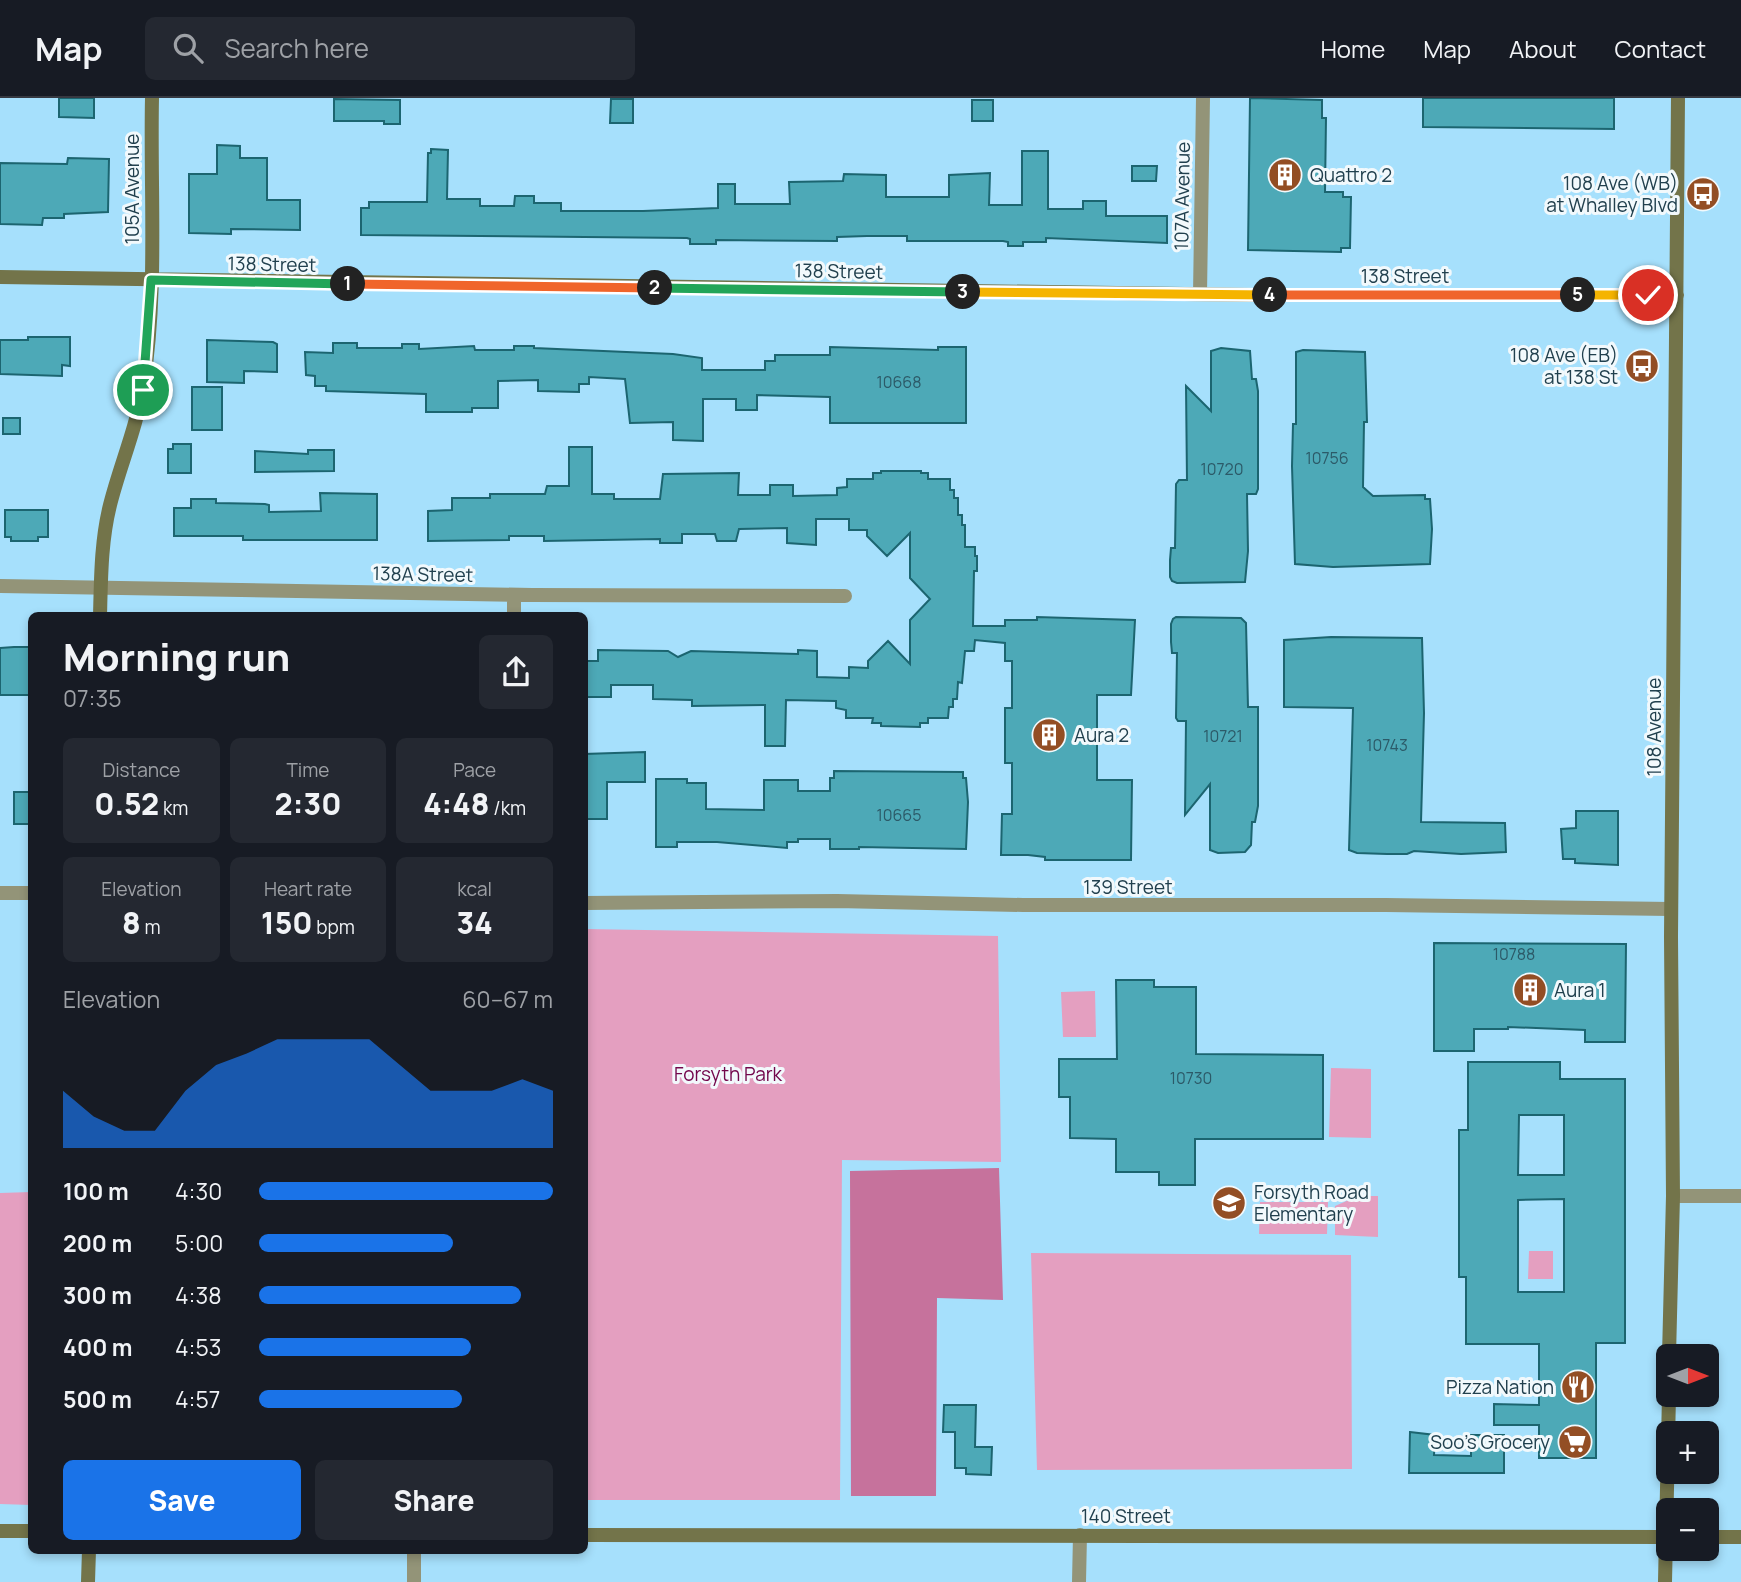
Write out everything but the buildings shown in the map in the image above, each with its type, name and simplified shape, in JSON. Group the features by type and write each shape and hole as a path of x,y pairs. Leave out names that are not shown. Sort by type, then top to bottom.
{"main road":[{"name":"105A Avenue","path":"100,612 103,541 110,503 143,390 151,280 152,98"},
{"name":"108 Avenue","path":"1669,1344 1673,1196 1671,909 1678,98"},
{"name":"138 Street","path":"0,277 1199,294 1677,295"},
{"path":"1667,1498 1669,1407"},
{"path":"0,1531 28,1531"},
{"name":"140 Street","path":"588,1535 1656,1536"},
{"path":"1719,1537 1741,1537"},
{"path":"88,1582 89,1554"},
{"path":"1665,1561 1665,1582"}],"street":[{"name":"107A Avenue","path":"1199,294 1203,98"},
{"name":"138A Street","path":"0,586 514,595 845,596"},
{"path":"513,612 514,595"},
{"path":"0,893 28,893"},
{"name":"139 Street","path":"588,903 837,901 1023,905 1386,905 1671,909"},
{"path":"1673,1196 1741,1196"},
{"path":"1079,1582 1080,1535"},
{"path":"414,1554 414,1582"}],"green space":[{"name":"Forsyth Park","path":"588,929 998,936 1001,1162 842,1160 840,1500 588,1500"},
{"path":"1095,991 1096,1037 1063,1037 1061,992"},
{"path":"1331,1068 1371,1069 1371,1138 1329,1137"},
{"path":"28,1192 28,1505 0,1504 0,1193"},
{"path":"1358,1196 1378,1196 1378,1237 1335,1235 1335,1206"},
{"path":"1260,1202 1328,1202 1327,1234 1259,1234"},
{"path":"1529,1251 1553,1251 1553,1279 1528,1279"},
{"path":"1031,1253 1351,1255 1352,1469 1037,1470"}],"shaded area":[{"path":"999,1168 1003,1300 937,1298 936,1496 851,1496 850,1171"}],"place":[{"name":"Quattro 2","path":"1285,175"},
{"name":"108 Ave (WB) at Whalley Blvd","path":"1703,194"},
{"name":"108 Ave (EB) at 138 St","path":"1642,366"},
{"name":"Aura 2","path":"1049,735"},
{"name":"Aura 1","path":"1530,990"},
{"name":"Forsyth Road Elementary","path":"1229,1203"},
{"name":"Pizza Nation","path":"1578,1387"},
{"name":"Soo's Grocery","path":"1575,1442"}],"route":[{"path":"143,390 151,280 1252,295 1648,295"}]}
